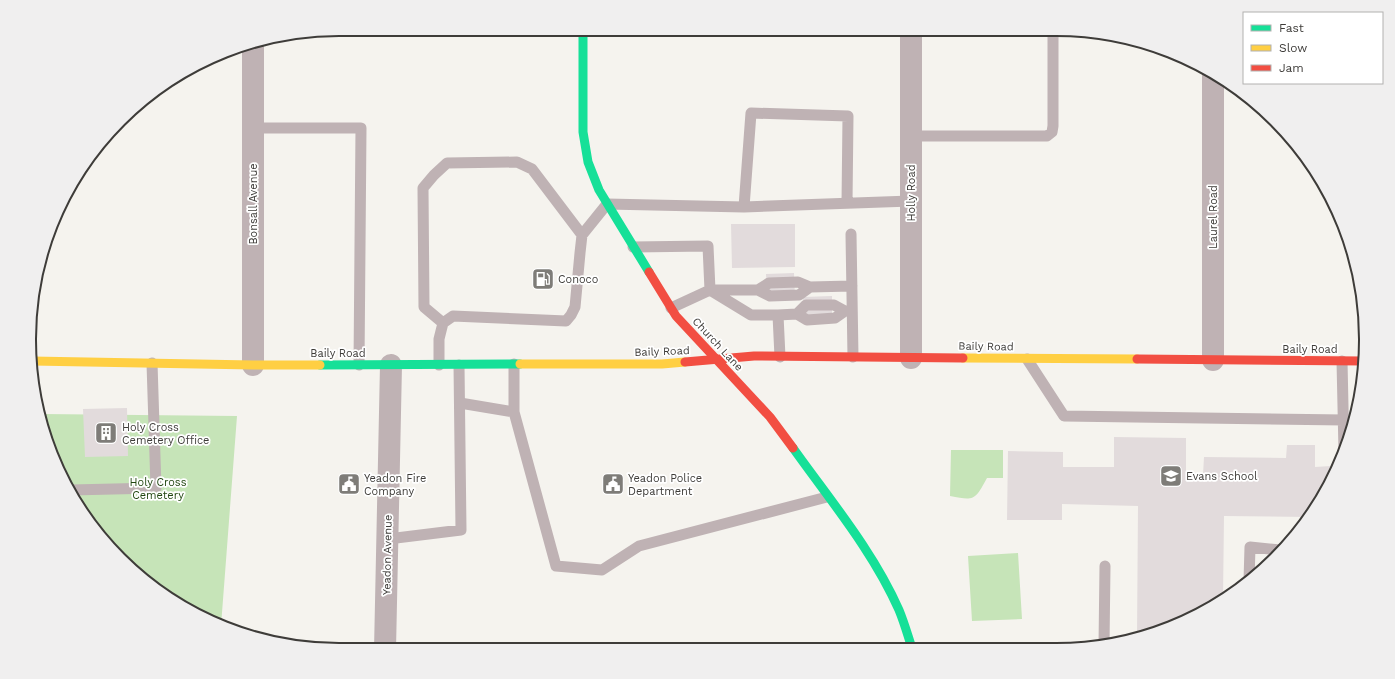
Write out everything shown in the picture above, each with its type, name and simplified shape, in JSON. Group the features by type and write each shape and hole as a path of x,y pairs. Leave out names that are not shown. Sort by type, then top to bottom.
{"street":[{"name":"Church Lane","path":"583,36 584,143 593,176 607,204 676,316 770,417 827,497 878,572 899,611 910,643"},
{"name":"Holly Road","path":"911,36 911,358"},
{"name":"Bonsall Avenue","path":"253,49 253,365"},
{"name":"Laurel Road","path":"1212,80 1213,360"},
{"name":"Baily Road","path":"37,361 253,365 662,364 754,356 1358,361"},
{"name":"Yeadon Avenue","path":"386,643 391,365"}],"lane":[{"path":"911,136 1047,136 1052,132 1053,126 1053,36"},
{"path":"744,207 751,113 848,116 847,203"},
{"path":"253,128 361,128 359,365"},
{"path":"443,323 424,307 423,188 447,163 517,162 532,170 582,235"},
{"path":"439,364 439,339 443,323 453,316 566,321 572,315 575,307 582,235 607,204 744,207 911,201"},
{"path":"851,234 852,286 848,311 853,357"},
{"path":"633,247 708,246 710,290"},
{"path":"670,308 710,290 758,290 769,282 798,282 810,288 852,286"},
{"path":"710,290 751,315 796,314 806,306 834,304 848,311"},
{"path":"778,315 780,357"},
{"path":"1027,359 1064,416 1344,420"},
{"path":"1342,361 1344,434"},
{"path":"76,490 156,488 152,363"},
{"path":"514,364 514,412 556,566 602,570 639,546 827,497"},
{"path":"388,539 461,530 459,365"},
{"path":"460,402 514,412"},
{"path":"1250,572 1250,547 1275,549"},
{"path":"1104,639 1105,566"}],"green space":[{"name":"Holy Cross Cemetery","path":"45,414 237,416 222,619 205,612 171,592 139,568 111,540 87,508 67,474 52,437"},
{"path":"951,450 1003,450 1003,478 987,478 980,491 973,497 965,498 950,496"},
{"path":"1018,553 1022,619 972,621 968,556"}],"building":[{"path":"731,224 795,224 795,267 732,268"},
{"path":"794,273 795,297 767,298 766,274"},
{"path":"832,296 832,321 804,322 803,297"},
{"name":"Holy Cross Cemetery Office","path":"127,408 128,456 85,457 83,409"},
{"path":"1114,437 1186,438 1186,475 1203,475 1204,457 1286,458 1287,445 1315,445 1315,467 1331,466 1328,474 1301,517 1224,516 1223,593 1190,612 1137,632 1138,506 1062,504 1062,520 1007,520 1008,451 1063,452 1063,467 1114,467"}],"traffic: fast":[{"path":"583,36 583,132 588,162 599,190 649,272"},
{"path":"320,365 520,364"},
{"path":"793,448 850,526 877,567 899,610 910,643"}],"traffic: slow":[{"path":"963,358 1137,359"},
{"path":"37,361 320,365"},
{"path":"520,364 662,364 685,362"}],"traffic: jam":[{"path":"649,272 676,316 770,417 793,448"},
{"path":"685,362 754,356 963,358"},
{"path":"1137,359 1358,361"}],"place":[{"name":"Conoco","path":"543,279"},
{"name":"Holy Cross Cemetery Office","path":"106,433"},
{"name":"Evans School","path":"1171,476"},
{"name":"Yeadon Fire Company","path":"349,484"},
{"name":"Yeadon Police Department","path":"613,484"}]}
